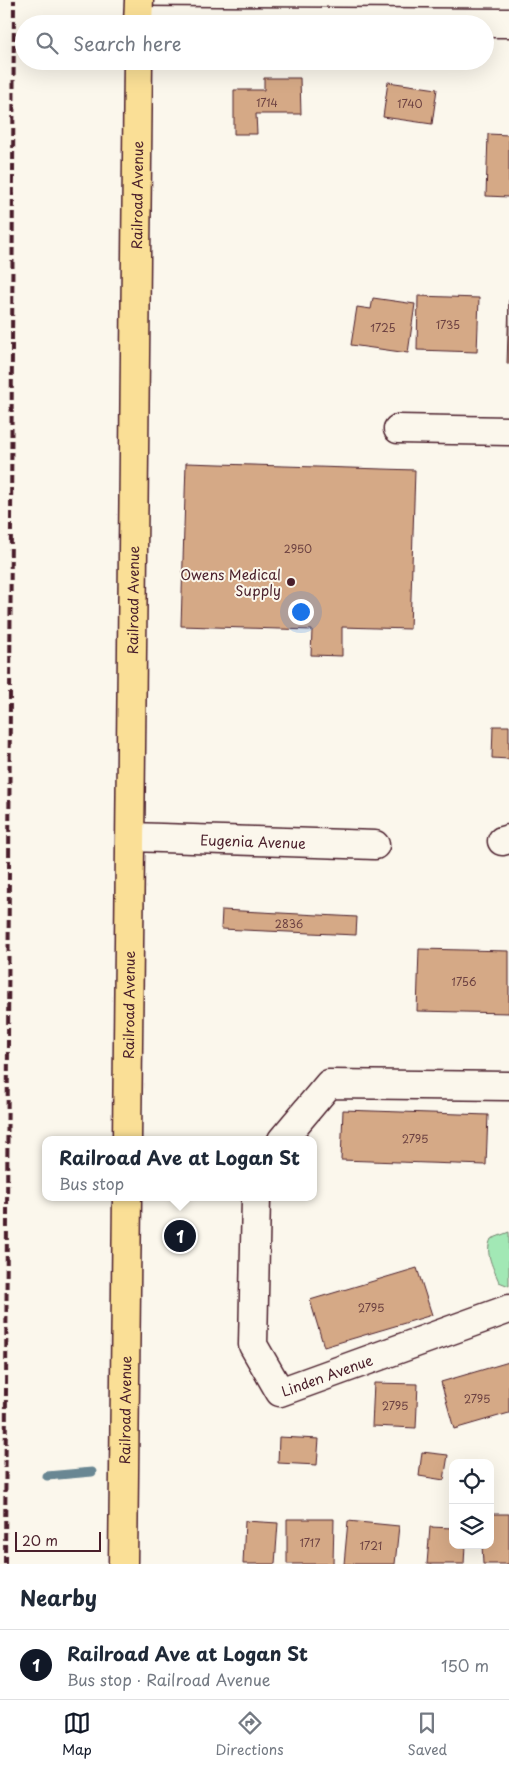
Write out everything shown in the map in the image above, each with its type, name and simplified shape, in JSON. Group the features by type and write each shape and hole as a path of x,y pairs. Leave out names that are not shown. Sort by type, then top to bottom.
{"main road":[{"name":"Railroad Avenue","path":"127,1136 138,70"},
{"name":"Railroad Avenue","path":"123,1564 127,1201"}],"street":[{"path":"494,23 509,23"},
{"path":"398,429 509,430"},
{"name":"Eugenia Avenue","path":"131,837 375,845"},
{"path":"285,1136 329,1084 509,1086"},
{"name":"Linden Avenue","path":"256,1201 254,1345 280,1392 509,1309"}],"green space":[{"path":"509,1232 509,1286 499,1282 490,1261 489,1244 491,1239"}],"building":[{"path":"264,78 300,78 301,114 256,114 257,134 234,134 234,90 264,90"},
{"path":"388,82 437,89 432,124 383,117"},
{"path":"488,134 509,135 509,197 486,196"},
{"path":"418,296 479,298 477,352 417,350"},
{"path":"373,298 415,304 408,353 351,345 357,307 371,309"},
{"path":"509,300 509,364 507,364"},
{"path":"186,463 415,470 410,629 342,627 342,656 311,655 312,630 181,626"},
{"path":"493,726 509,726 509,759 492,758"},
{"path":"222,910 357,917 356,935 221,929"},
{"path":"419,949 509,951 509,1013 417,1011"},
{"path":"343,1110 488,1115 486,1165 341,1160"},
{"path":"417,1268 432,1315 324,1347 310,1300"},
{"path":"509,1362 509,1413 454,1429 441,1382"},
{"path":"374,1383 418,1384 416,1428 372,1426"},
{"path":"279,1437 319,1439 317,1465 278,1463"},
{"path":"422,1452 448,1455 444,1480 419,1476"},
{"path":"494,1514 509,1514 509,1564 483,1564 482,1549 494,1549"},
{"path":"287,1519 334,1519 333,1564 287,1564"},
{"path":"245,1521 278,1523 275,1564 243,1564"},
{"path":"348,1521 399,1526 395,1564 344,1564"},
{"path":"430,1527 449,1528 449,1549 465,1549 464,1564 427,1564"}],"waterway":[{"path":"47,1476 92,1472"}],"railway":[{"path":"5,1564 14,0"}],"place":[{"name":"Owens Medical Supply","path":"291,582"},
{"name":"Railroad Ave at Logan St","path":"180,1236"}]}
